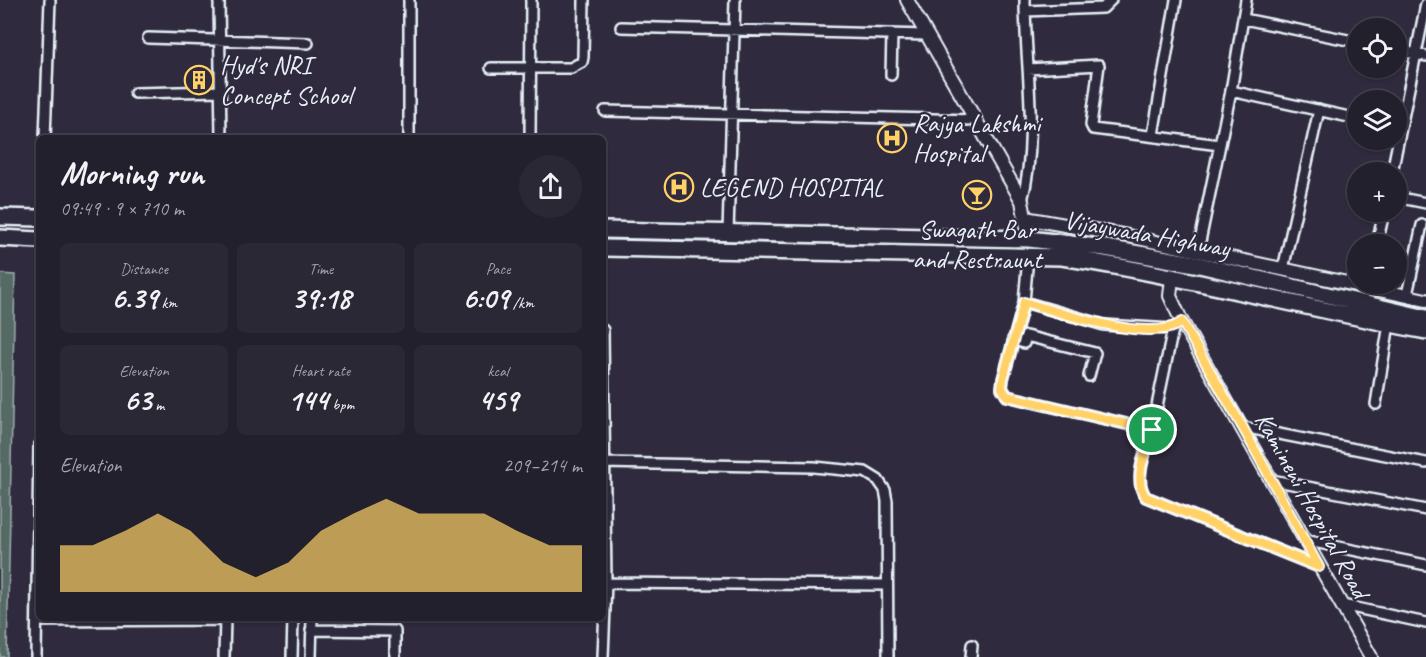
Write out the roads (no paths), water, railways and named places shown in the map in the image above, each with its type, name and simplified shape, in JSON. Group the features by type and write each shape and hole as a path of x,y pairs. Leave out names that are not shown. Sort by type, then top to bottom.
{"highway":[{"path":"0,217 36,218"},
{"name":"Vijaywada Highway","path":"606,230 1029,239 1105,248 1195,264 1426,318"},
{"path":"0,238 36,240"},
{"name":"Vijaywada Highway","path":"606,248 1062,257 1426,331"}],"street":[{"path":"45,135 50,0"},
{"path":"219,0 221,135"},
{"path":"409,0 409,135"},
{"path":"530,135 531,0"},
{"path":"491,68 571,68 582,62 584,0"},
{"path":"728,233 735,0"},
{"path":"907,0 1022,201 1029,239"},
{"path":"1022,201 1029,175 1029,69 1025,0"},
{"path":"1025,11 1083,4 1103,8 1111,0"},
{"path":"1153,135 1176,0"},
{"path":"1198,251 1231,91 1246,0"},
{"path":"1407,101 1421,55 1426,4"},
{"path":"1244,19 1347,40"},
{"path":"621,27 733,28 926,35"},
{"path":"891,75 892,34"},
{"path":"148,39 308,43"},
{"path":"1029,69 1098,65 1101,67 1091,128 1220,145"},
{"path":"135,93 220,91"},
{"path":"1231,91 1347,116"},
{"path":"1283,270 1319,110"},
{"path":"605,111 975,120"},
{"path":"1407,199 1426,203"},
{"path":"1025,218 1347,281"},
{"path":"1407,296 1422,225"},
{"path":"1028,257 1024,302 1002,388 1007,396 1152,430"},
{"name":"Kamineni Hospital Road","path":"1172,278 1170,296 1177,325 1243,428 1371,657"},
{"path":"1400,294 1426,300"},
{"path":"1024,302 1104,325 1177,325 1140,479 1141,490 1146,497 1319,567"},
{"path":"1376,404 1389,324"},
{"path":"1013,339 1024,343 1026,336 1095,354 1089,376"},
{"path":"1243,428 1426,464"},
{"path":"606,463 814,467 865,472 878,480 885,490 887,501 888,657"},
{"path":"1272,480 1426,510"},
{"path":"1304,540 1426,564"},
{"path":"606,583 887,585"},
{"path":"1342,605 1426,623"},
{"path":"36,657 37,621"},
{"path":"224,657 225,621"},
{"path":"292,657 293,621"},
{"path":"311,657 312,621"},
{"path":"603,657 604,621"},
{"path":"311,630 395,632 395,657"},
{"path":"971,657 972,645"}],"place":[{"name":"Hyd's NRI Concept School","path":"199,80"},
{"name":"Rajya Lakshmi Hospital","path":"892,138"},
{"name":"LEGEND HOSPITAL","path":"679,187"},
{"name":"Swagath Bar and Restraunt","path":"977,195"}]}
